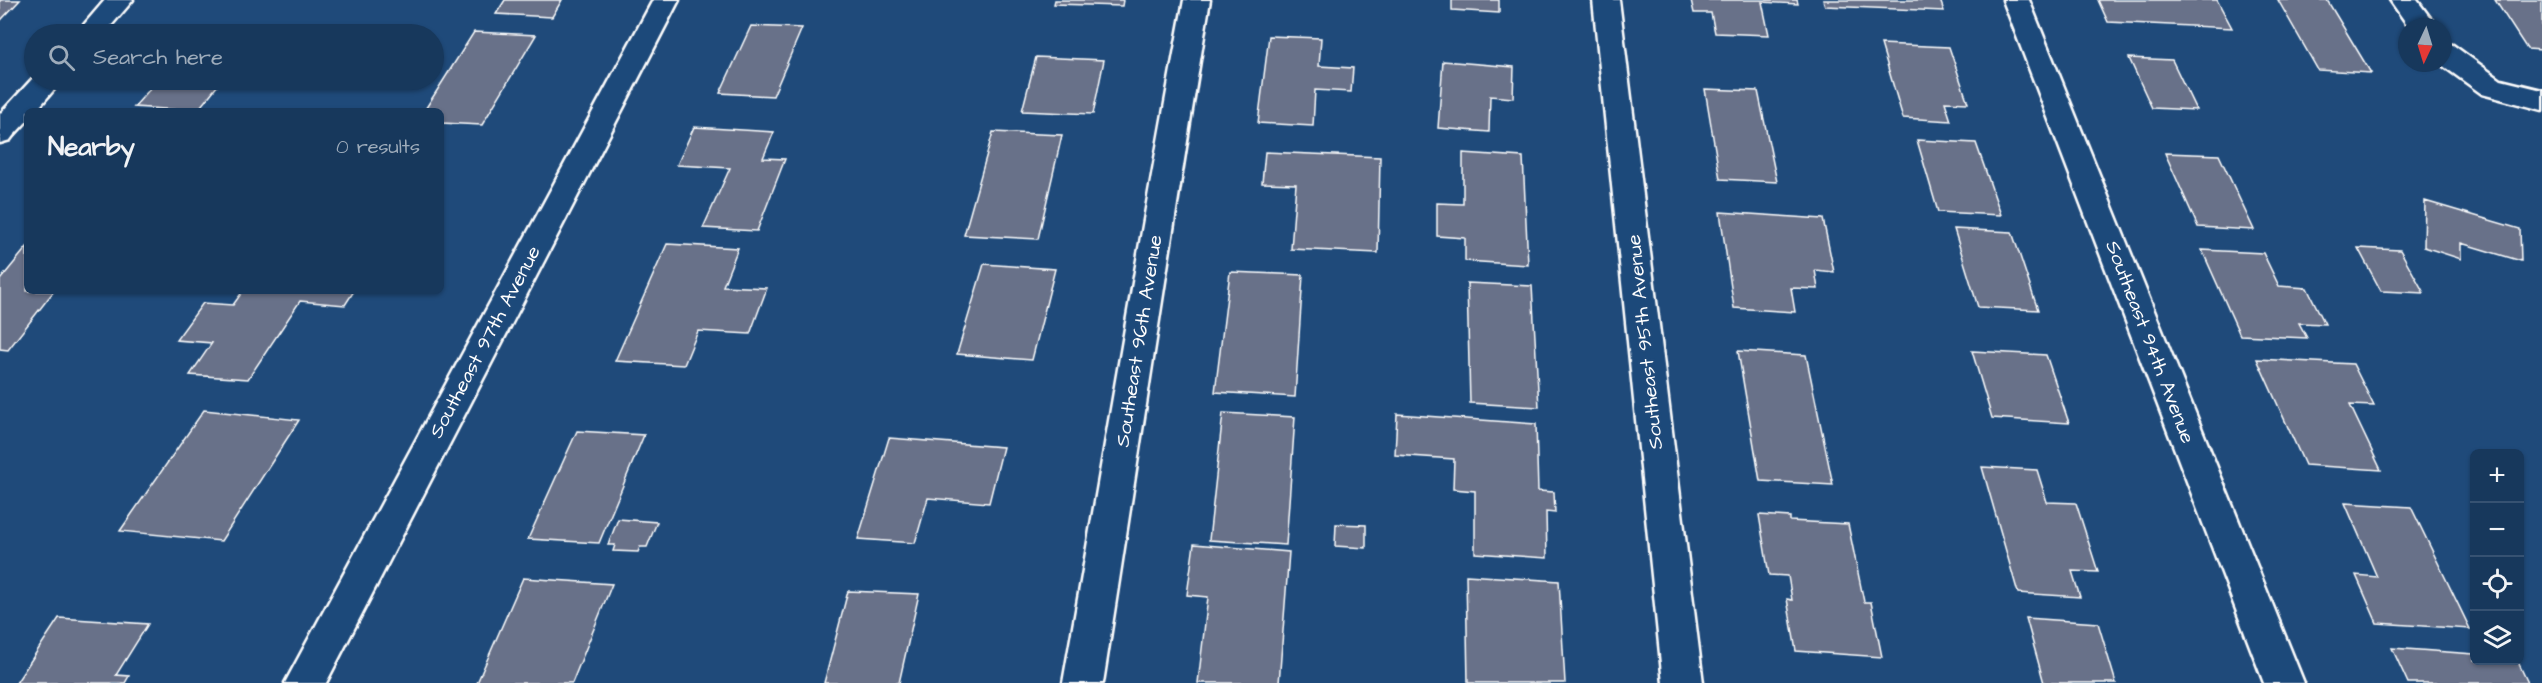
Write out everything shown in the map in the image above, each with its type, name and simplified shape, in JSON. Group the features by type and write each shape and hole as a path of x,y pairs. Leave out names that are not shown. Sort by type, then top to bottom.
{"street":[{"path":"98,24 120,0"},
{"name":"Southeast 97th Avenue","path":"305,683 666,0"},
{"name":"Southeast 96th Avenue","path":"1083,683 1134,381 1155,236 1197,0"},
{"name":"Southeast 95th Avenue","path":"1606,0 1683,683"},
{"name":"Southeast 94th Avenue","path":"2016,0 2284,683"},
{"path":"2403,0 2416,18"},
{"path":"2452,59 2492,87 2542,100"},
{"path":"1,130 39,90"}],"building":[{"path":"0,0 20,0 0,21"},
{"path":"505,0 562,0 552,17 496,14"},
{"path":"1055,0 1123,0 1122,6 1054,4"},
{"path":"1452,0 1499,0 1499,13 1452,10"},
{"path":"1691,0 1797,0 1798,4 1762,2 1769,35 1715,33 1711,13 1694,13"},
{"path":"1823,0 1940,0 1944,11 1825,6"},
{"path":"2098,0 2217,0 2232,28 2108,22"},
{"path":"2278,0 2327,0 2371,73 2318,70"},
{"path":"2495,0 2542,0 2542,50 2527,49"},
{"path":"751,26 802,28 773,96 720,93"},
{"path":"474,32 536,35 482,125 444,123 444,108 426,108 437,90 444,90 444,79"},
{"path":"1269,36 1321,38 1319,66 1353,68 1351,92 1315,90 1313,126 1258,123"},
{"path":"1881,44 1949,47 1968,103 1945,102 1951,121 1903,118"},
{"path":"1036,57 1104,60 1093,114 1022,111"},
{"path":"2129,58 2172,60 2196,110 2152,108"},
{"path":"1443,61 1514,67 1513,98 1490,96 1489,132 1438,128"},
{"path":"1705,89 1758,91 1777,182 1720,179"},
{"path":"149,90 214,90 199,108 134,107"},
{"path":"694,127 774,132 763,158 785,159 757,231 703,228 730,168 677,165"},
{"path":"993,132 1062,135 1038,239 964,235"},
{"path":"1917,140 1976,143 2001,215 1938,212"},
{"path":"1265,152 1380,157 1378,253 1291,249 1296,184 1262,183"},
{"path":"1463,153 1523,157 1528,265 1465,261 1465,238 1437,236 1437,203 1463,204"},
{"path":"2165,153 2219,155 2254,230 2198,227"},
{"path":"2425,201 2520,229 2521,261 2461,243 2461,259 2424,247"},
{"path":"1720,212 1823,219 1834,272 1815,270 1818,289 1791,288 1795,312 1734,308"},
{"path":"1954,229 2012,232 2038,310 1978,307"},
{"path":"667,244 738,248 723,286 767,288 750,334 698,331 684,365 615,361"},
{"path":"2358,248 2400,250 2424,293 2381,291"},
{"path":"2202,250 2263,253 2279,286 2307,288 2325,324 2299,323 2307,338 2240,335"},
{"path":"24,251 24,294 52,294 8,350 0,349 0,280"},
{"path":"984,264 1055,269 1032,360 957,354"},
{"path":"1230,272 1303,275 1295,397 1215,392"},
{"path":"1467,283 1532,286 1539,407 1470,403"},
{"path":"241,294 352,294 345,305 300,301 248,379 190,375 212,343 176,340 203,303 233,305"},
{"path":"1738,351 1806,355 1833,485 1760,481"},
{"path":"1972,351 2046,355 2069,423 1992,418"},
{"path":"2257,359 2353,364 2374,406 2350,405 2381,470 2305,465"},
{"path":"204,410 299,420 221,541 120,531"},
{"path":"1223,413 1295,417 1286,545 1209,540"},
{"path":"1397,414 1536,424 1538,491 1554,492 1555,513 1546,512 1547,558 1475,553 1475,491 1453,489 1454,459 1395,455"},
{"path":"577,431 644,435 599,543 528,539"},
{"path":"889,438 1003,447 989,503 928,498 915,543 858,539"},
{"path":"1982,467 2037,470 2047,502 2076,503 2098,572 2072,571 2080,597 2018,593"},
{"path":"2345,503 2411,507 2470,629 2377,623 2356,575 2377,577"},
{"path":"1759,515 1790,517 1790,521 1848,524 1864,602 1871,602 1882,657 1796,651 1787,599 1792,600 1788,576 1769,575"},
{"path":"618,519 657,522 647,547 640,547 638,552 613,551 615,545 608,545"},
{"path":"1336,524 1366,525 1366,548 1335,546"},
{"path":"1194,544 1289,552 1279,683 1198,683 1208,597 1187,595"},
{"path":"1466,575 1559,581 1565,683 1468,683"},
{"path":"523,578 612,584 572,683 477,683"},
{"path":"848,591 919,594 899,683 824,683"},
{"path":"59,618 148,624 116,675 129,676 125,683 16,683"},
{"path":"2026,618 2098,623 2116,683 2044,683"},
{"path":"2392,648 2470,654 2470,665 2519,665 2528,683 2408,683"}]}
